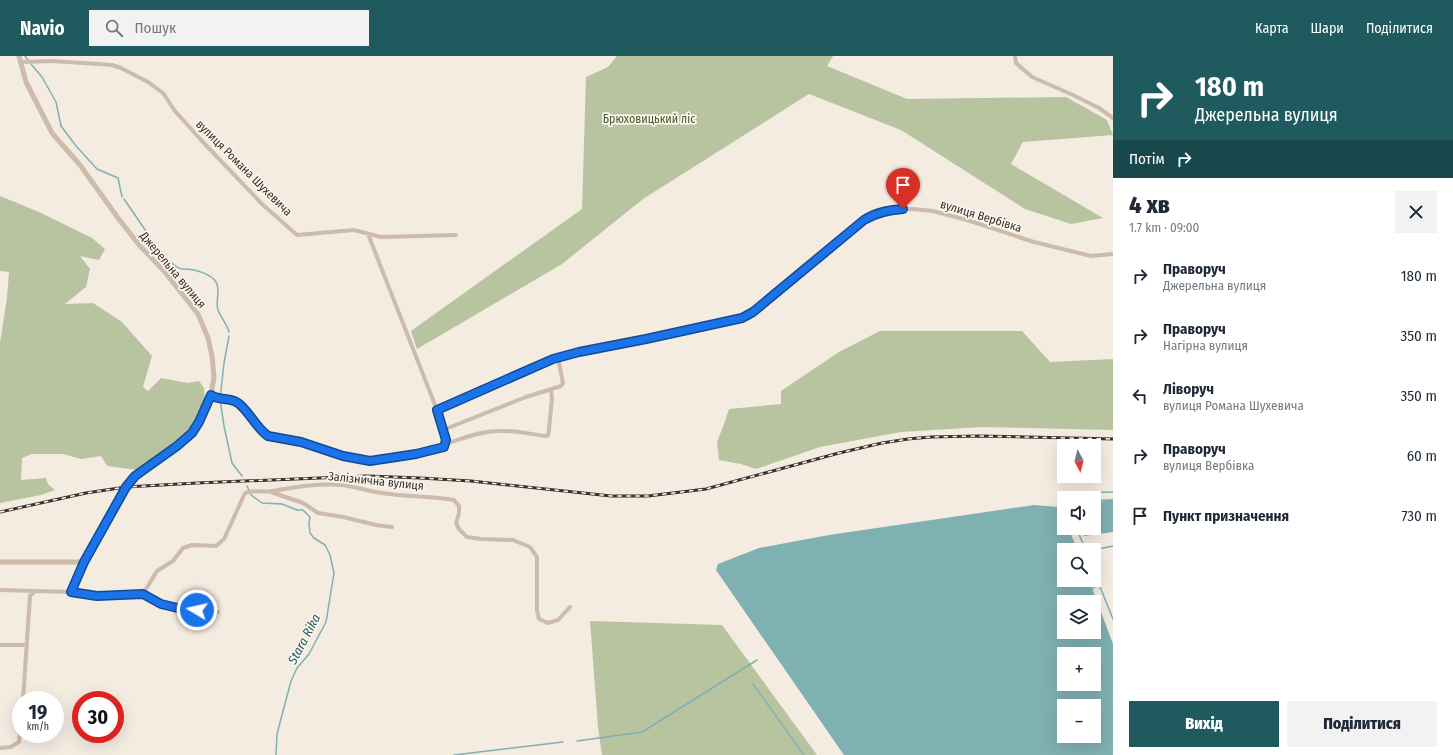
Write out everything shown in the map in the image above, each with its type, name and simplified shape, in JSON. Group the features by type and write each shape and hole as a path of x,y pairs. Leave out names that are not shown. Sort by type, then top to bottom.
{"street":[{"name":"Джерельна вулиця","path":"19,56 22,62 26,82 52,133 80,166 136,241 164,271 198,314 208,338 212,356 214,377 213,397 199,422 192,433 177,446 135,476 120,496 84,562 71,592"},
{"path":"1015,56 1016,63 1032,76 1099,108 1113,118"},
{"name":"вулиця Романа Шухевича","path":"22,62 85,62 112,65 121,68 156,87 163,93 176,111 201,140 262,204 297,235 354,230 381,237 456,235"},
{"name":"вулиця Вербівка","path":"437,410 558,358 579,352 742,318 753,312 864,220 876,213 913,209 933,211 967,220 1034,242 1092,256 1113,254"},
{"path":"368,234 437,410 446,440 445,444"},
{"path":"443,430 491,410 561,386 563,383 558,358"},
{"path":"213,397 232,400 239,403 263,433 268,436 301,442 357,460 375,460 439,449 444,447 445,444 498,430 545,436 548,435 552,398 551,389"},
{"name":"Залізнична вулиця","path":"143,594 157,571 172,561 183,548 192,545 216,546 224,540 245,493 252,490 270,491 311,485 342,485 389,494 438,497 454,500 459,506 459,513 456,523 459,529 467,537 513,540 530,548 536,557 537,610 539,619 548,623 558,620 570,607"},
{"name":"Залізнична вулиця","path":"270,491 303,503 318,513 392,527"},
{"path":"0,562 84,562"},
{"path":"0,590 71,592 97,596 143,594 161,604 186,610 218,612"},
{"path":"24,691 30,596 35,590"},
{"path":"0,645 27,645"},
{"path":"0,748 11,747 18,743"}],"green space":[{"name":"Брюховицький ліс","path":"617,56 833,56 827,66 907,99 1066,97 1107,120 1113,135 1023,142 1011,164 1103,218 1071,224 1025,209 901,130 809,94 643,199 562,264 417,349 411,331 582,209 586,77 608,67"},
{"path":"0,196 39,212 92,238 105,249 99,260 80,256 90,269 86,287 65,304 93,303 122,322 152,356 143,387 148,391 161,378 187,383 199,381 204,388 205,405 192,432 153,462 137,470 107,466 101,456 81,459 63,454 32,454 22,458 21,480 46,478 48,484 55,490 41,495 0,503 0,343 7,298 9,272 0,271"},
{"path":"880,331 1022,331 1050,362 1113,359 1113,430 982,427 901,432 820,447 756,469 741,464 719,460 717,442 729,409 781,404 781,391 839,352"},
{"path":"590,621 722,625 817,755 602,755 598,727"}],"water":[{"path":"1113,499 1113,532 1101,534 1101,500"},
{"path":"1034,505 1057,507 1057,535 1071,535 1075,543 1057,543 1057,587 1092,587 1095,595 1057,595 1057,639 1101,639 1101,612 1113,644 1113,755 844,755 716,570 718,564 759,548 829,535"}],"waterway":[{"name":"Stara Rika","path":"25,56 28,60"},
{"name":"Stara Rika","path":"31,64 42,77 56,102 61,126 76,146 97,169 118,178 122,197"},
{"name":"Stara Rika","path":"124,199 150,237"},
{"name":"Stara Rika","path":"151,239 175,266 181,269 199,271 214,279 218,288 217,307 229,332"},
{"name":"Stara Rika","path":"229,336 220,399 232,463 242,476"},
{"name":"Stara Rika","path":"247,486 251,495 262,503 282,504 297,510 303,510 310,517 310,533 314,538 325,545 330,555 334,573 326,622 309,654 297,668 291,681 277,734 276,755"},
{"path":"1101,492 1113,492"},
{"path":"1079,535 1083,543"},
{"path":"1101,549 1113,546"},
{"path":"1100,587 1113,619"},
{"path":"577,741 642,732 757,660"},
{"path":"753,684 804,755"},
{"path":"454,755 563,742"}],"railway":[{"path":"0,512 86,493 126,487 367,476 471,481 611,496 648,496 706,489 839,453 882,443 908,439 979,436 1113,439"}],"route":[{"path":"197,610 186,610 161,604 143,594 97,596 71,592 84,562 126,487 135,476 177,446 192,433 199,422 211,395 215,398 232,400 239,403 263,433 268,436 301,442 357,460 380,460 439,449 444,447 446,440 437,410 553,359 579,352 742,318 753,312 864,220 876,213 903,209"}]}
